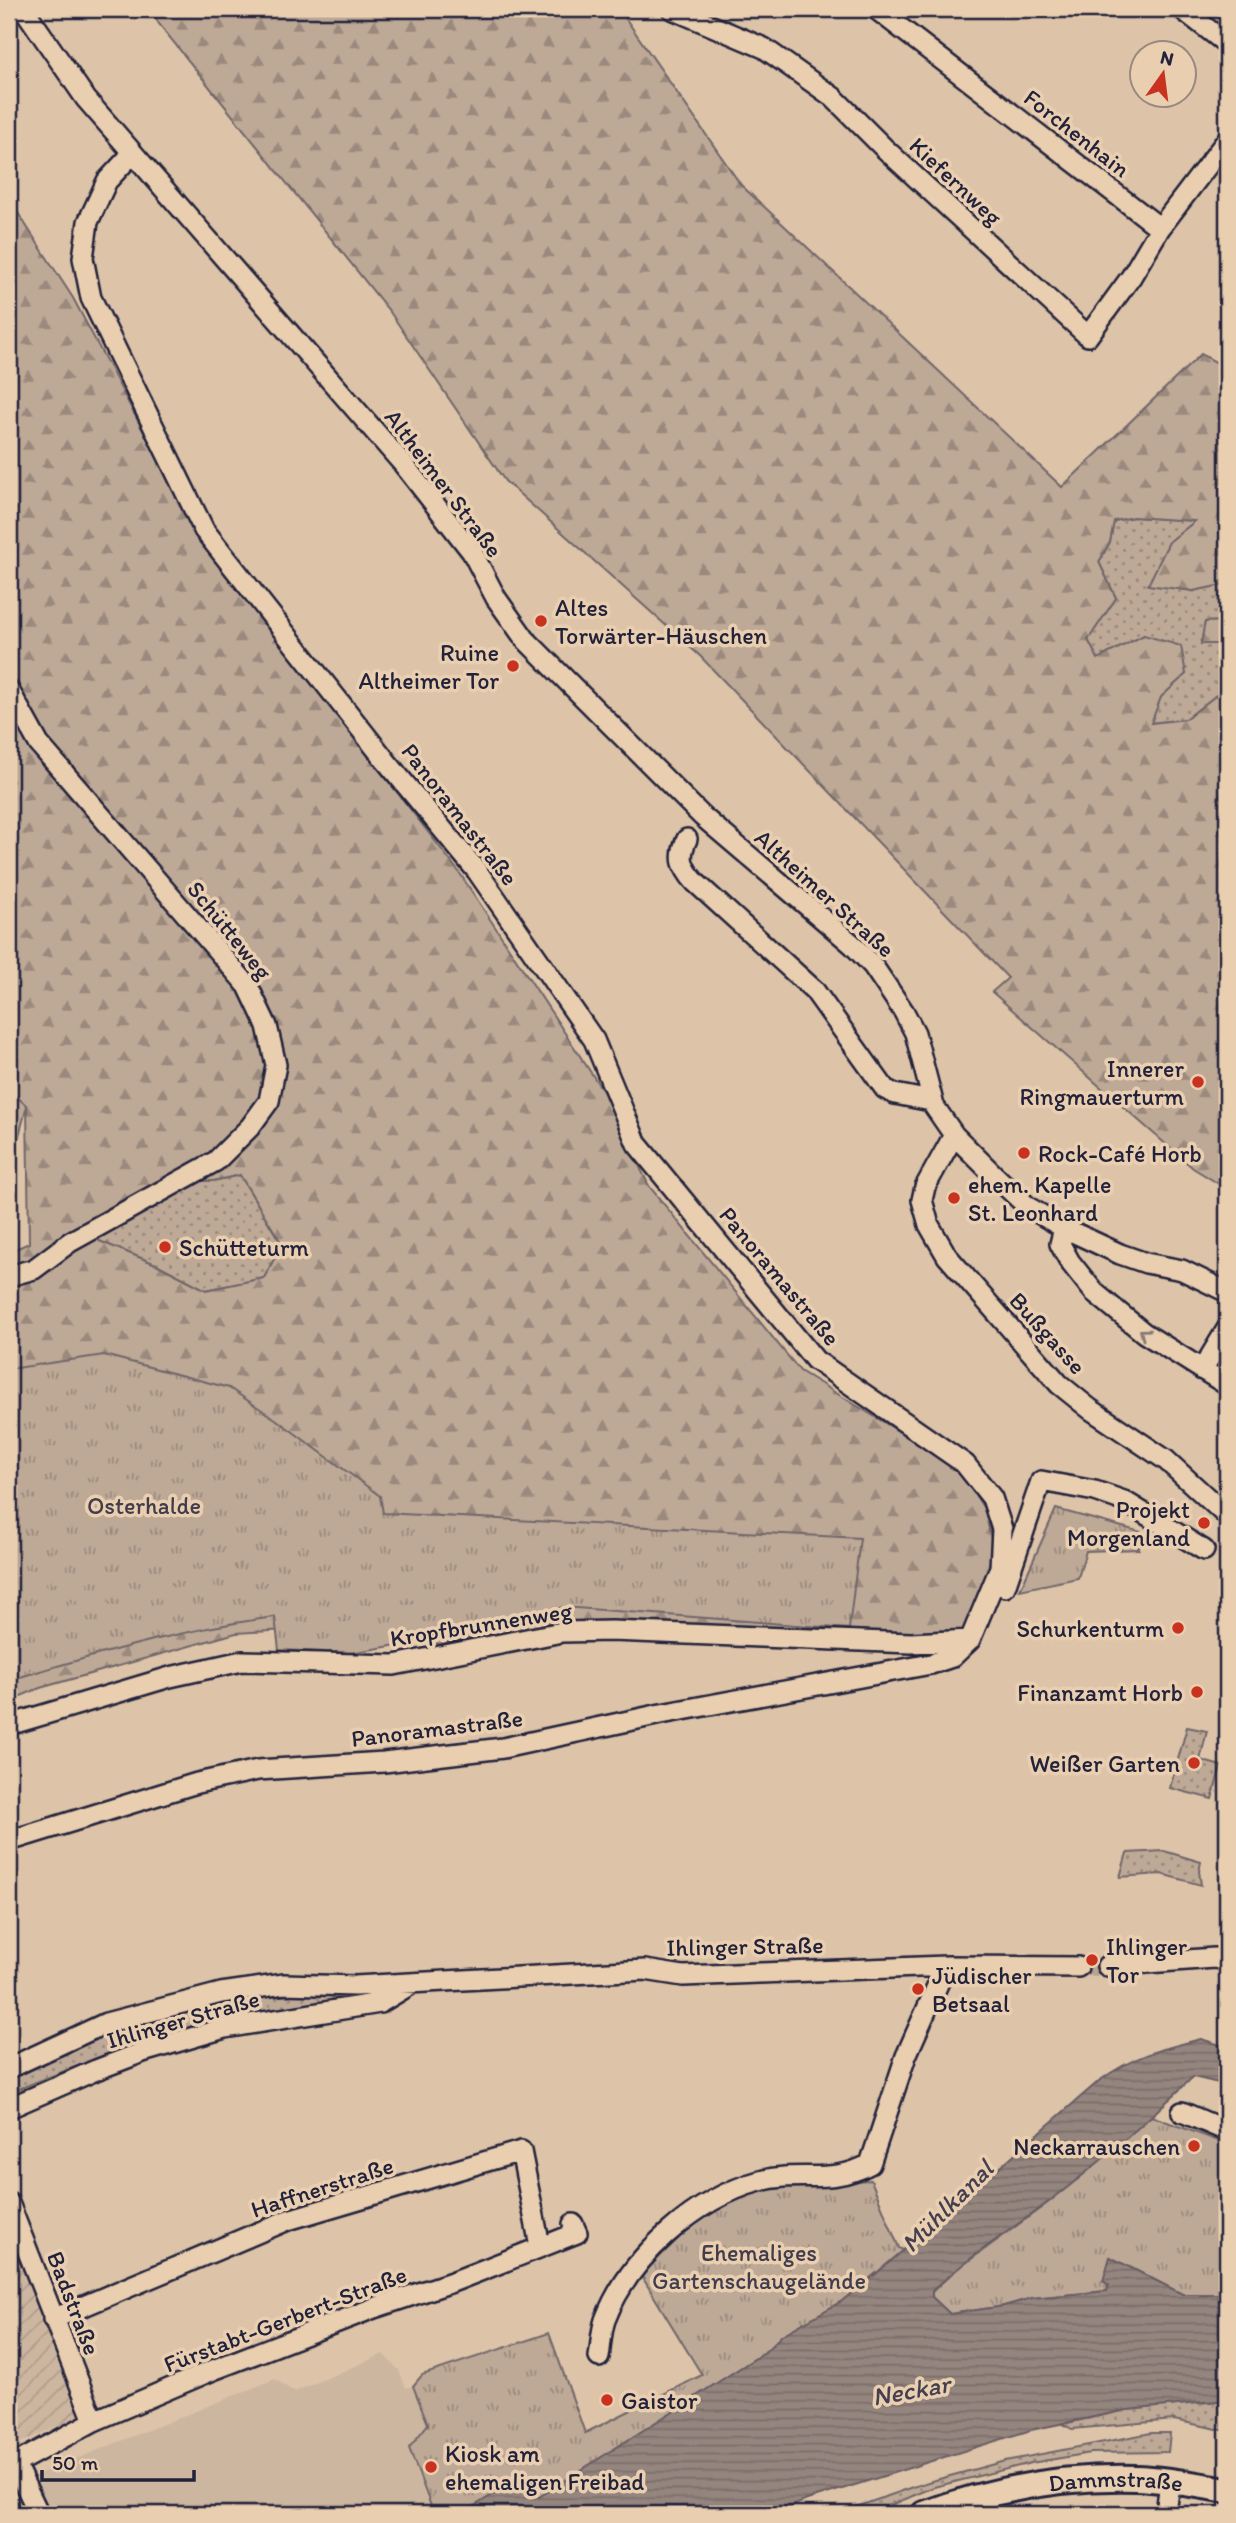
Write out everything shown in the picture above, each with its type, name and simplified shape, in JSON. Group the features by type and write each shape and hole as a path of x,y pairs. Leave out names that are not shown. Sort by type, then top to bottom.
{"main road":[{"name":"Dammstraße","path":"924,2514 995,2493 1078,2478 1170,2481 1227,2490"}],"street":[{"name":"Altheimer Straße","path":"24,9 86,99 404,465 472,552 496,598 525,639 702,816 852,944 873,966 893,992 915,1033 931,1101 954,1135 1028,1207 1064,1228 1120,1254 1193,1275 1227,1293"},
{"name":"Kiefernweg","path":"672,9 764,48 833,97 884,148 1088,337 1131,277 1160,228"},
{"name":"Forchenhain","path":"876,9 1160,228"},
{"path":"1182,9 1227,44"},
{"path":"1160,228 1227,139"},
{"name":"Panoramastraße","path":"9,1841 197,1783 258,1770 384,1762 503,1748 661,1714 931,1664 952,1657 970,1640 1000,1568 1002,1529 992,1499 965,1464 815,1360 637,1144 594,1040 477,871 386,761 204,530 91,298 83,258 88,222 107,180 132,154"},
{"name":"Schütteweg","path":"9,690 38,744 248,986 267,1026 276,1065 269,1101 250,1127 216,1161 70,1242 34,1269 9,1276"},
{"path":"687,839 681,857 684,869 814,990 885,1089 895,1094 931,1101"},
{"name":"Bußgasse","path":"954,1135 925,1187 922,1200 929,1225 947,1256 1059,1384 1090,1409 1166,1460 1227,1516"},
{"path":"1064,1228 1060,1244 1070,1262 1094,1292 1144,1333 1227,1385"},
{"path":"1202,1370 1227,1329"},
{"path":"984,1608 1000,1600 1041,1481 1095,1491 1124,1501 1204,1549"},
{"name":"Kropfbrunnenweg","path":"9,1725 170,1677 242,1661 394,1665 562,1632 612,1631 911,1643 970,1640"},
{"path":"1107,1966 1214,1958 1227,1960"},
{"path":"599,2357 604,2323 614,2301 649,2253 687,2216 716,2197 761,2180 805,2176 827,2178 852,2174 870,2164 906,2056 946,1966"},
{"name":"Ihlinger Straße","path":"9,2068 106,2023 221,1993 284,1984 355,1986 646,1970 683,1976 946,1966 1078,1967"},
{"name":"Ihlinger Straße","path":"9,2108 143,2052 225,2028 311,2012 380,2003 414,1983"},
{"path":"1182,2112 1227,2131"},
{"name":"Haffnerstraße","path":"53,2319 288,2220 521,2151 540,2246"},
{"name":"Badstraße","path":"9,2203 94,2421"},
{"name":"Fürstabt-Gerbert-Straße","path":"12,2466 94,2421 291,2339 452,2282 577,2233 573,2224"},
{"path":"12,2466 39,2514"},
{"path":"1166,2514 1170,2481"}],"shaded area":[{"path":"9,2233 80,2416 9,2448"},
{"path":"383,2354 399,2370 406,2388 413,2386 428,2424 409,2448 434,2514 49,2514 31,2477 275,2379 294,2392"}],"green space":[{"path":"150,9 619,9 741,185 1062,487 1201,354 1227,368 1227,584 1193,591 1148,585 1169,542 1195,521 1133,517 1114,521 1110,542 1099,562 1116,598 1088,640 1098,659 1144,635 1181,646 1186,674 1161,697 1151,723 1186,719 1219,693 1227,693 1227,1189 1193,1168 992,992 1008,978 700,656 505,481 390,312 159,24"},
{"path":"9,199 73,298 200,538 459,872 603,1091 649,1186 800,1371 939,1456 961,1473 985,1510 998,1572 959,1649 571,1622 438,1644 417,1622 236,1633 40,1688 9,1701 9,1252 29,1243 27,1106 9,1090","holes":["240,1175 282,1244 264,1278 206,1290 158,1265 99,1241 93,1224 168,1181 213,1181"]},
{"path":"1133,517 1197,521 1149,585 1193,591 1227,584 1227,621 1205,622 1201,644 1227,644 1227,693 1219,693 1186,719 1150,723 1161,697 1186,674 1144,635 1098,659 1088,640 1116,598 1099,562 1110,542 1114,521"},
{"path":"1227,621 1227,644 1201,644 1205,622"},
{"path":"9,1090 27,1106 9,1172"},
{"path":"240,1175 282,1245 264,1278 206,1290 158,1265 99,1241 92,1224 168,1181 213,1181"},
{"name":"Osterhalde","path":"104,1355 229,1388 380,1496 383,1513 860,1538 849,1629 563,1607 486,1630 350,1653 279,1650 275,1617 174,1635 9,1680 9,1369"},
{"path":"1056,1509 1141,1532 1139,1549 1086,1551 1078,1578 1020,1590"},
{"name":"Weißer Garten","path":"1187,1727 1207,1731 1200,1760 1221,1766 1212,1799 1170,1788"},
{"path":"1164,1851 1201,1862 1201,1885 1161,1874 1120,1877 1127,1853"},
{"path":"371,1992 371,1997 264,2012 188,2030 97,2059 9,2093 9,2077 71,2049 157,2017 250,1998"},
{"name":"Ehemaliges Gartenschaugelände","path":"1151,2116 1227,2144 1227,2294 1182,2294 1110,2257 1107,2291 1032,2298 1004,2306 950,2314 932,2297 932,2292 948,2277 895,2258 842,2301 783,2335 765,2352 539,2498 471,2508 470,2514 434,2514 409,2448 428,2424 413,2386 422,2375 549,2333 585,2433 702,2375 641,2275 694,2223 723,2203 761,2186 871,2180 899,2248 966,2263 1049,2202"},
{"path":"1227,2400 1227,2431 1174,2420 1072,2429 1063,2424 1127,2410"},
{"path":"1151,2433 1170,2433 1168,2452 1091,2453 1031,2463 934,2487 870,2514 836,2514 928,2482 1005,2461"}],"water":[{"name":"Neckar","path":"1201,2039 1227,2047 1227,2085 1193,2077 1085,2173 945,2279 932,2291 932,2297 950,2314 1004,2306 1032,2298 1107,2291 1109,2285 1103,2281 1110,2257 1182,2294 1227,2294 1227,2400 1127,2410 1031,2430 807,2500 772,2514 470,2514 471,2508 512,2483 539,2497 765,2352 782,2335 842,2301 877,2273 1099,2081 1148,2054"}],"tunnel":[{"path":"1078,1967 1107,1966"}],"place":[{"name":"Altes Torwärter-Häuschen","path":"541,621"},
{"name":"Ruine Altheimer Tor","path":"513,666"},
{"name":"Innerer Ringmauerturm","path":"1198,1082"},
{"name":"Rock-Café Horb","path":"1024,1153"},
{"name":"ehem. Kapelle St. Leonhard","path":"954,1198"},
{"name":"Schütteturm","path":"165,1247"},
{"name":"Projekt Morgenland","path":"1204,1523"},
{"name":"Schurkenturm","path":"1178,1628"},
{"name":"Finanzamt Horb","path":"1197,1692"},
{"name":"Weißer Garten","path":"1194,1763"},
{"name":"Ihlinger Tor","path":"1092,1960"},
{"name":"Jüdischer Betsaal","path":"918,1989"},
{"name":"Neckarrauschen","path":"1194,2146"},
{"name":"Gaistor","path":"607,2400"},
{"name":"Kiosk am ehemaligen Freibad","path":"431,2467"}],"water label":[{"name":"Mühlkanal","path":"947,2206"}]}
